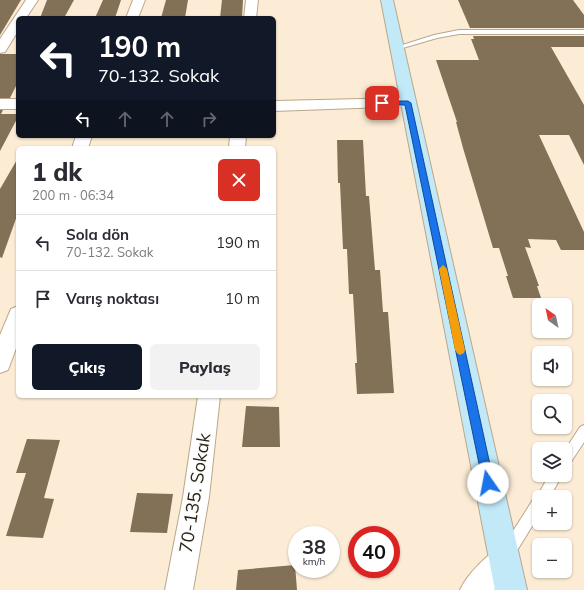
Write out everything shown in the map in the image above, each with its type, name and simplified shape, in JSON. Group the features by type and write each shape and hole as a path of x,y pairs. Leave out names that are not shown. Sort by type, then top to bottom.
{"street":[{"path":"21,16 32,0"},
{"path":"133,16 139,0"},
{"path":"250,16 252,0"},
{"path":"386,0 511,590"},
{"path":"0,49 16,24"},
{"path":"276,106 408,103"},
{"path":"0,104 16,104"},
{"path":"0,363 16,320"},
{"name":"70-135. Sokak","path":"179,590 196,497 209,398"},
{"path":"474,590 504,559"}],"lane":[{"path":"396,48 436,36 459,32 584,32"},
{"path":"572,450 584,431"},
{"path":"492,590 504,559 532,514"}],"building":[{"path":"0,0 21,0 0,35"},
{"path":"47,0 74,0 65,16 41,16"},
{"path":"103,0 121,0 116,16 96,16"},
{"path":"166,0 188,0 185,16 162,16"},
{"path":"222,0 243,0 242,16 220,16"},
{"path":"458,0 573,0 584,15 584,28 470,28"},
{"path":"473,36 584,36 584,47 551,47 584,105 584,165 569,135 539,135 584,232 584,250 561,250 556,240 528,239 531,248 525,247 539,286 537,286 541,298 513,298 499,248 493,248 463,148 457,122 436,60 479,60 471,39 474,39"},
{"path":"0,54 16,54 16,86 10,98 0,98"},
{"path":"0,110 3,110 1,114 16,114 16,121 0,151"},
{"path":"337,140 363,140 366,196 369,196 375,270 380,270 383,312 388,312 394,393 357,394 355,363 357,363 353,294 349,294 347,249 343,249 340,183 338,183"},
{"path":"16,161 16,219 2,258 0,257 0,189"},
{"path":"246,406 279,407 280,447 242,447"},
{"path":"27,439 60,440 44,498 54,499 43,538 6,536 26,473 16,473"},
{"path":"137,493 173,494 167,533 130,532"},
{"path":"288,566 288,578 296,578 297,590 236,590 238,570"}],"slow traffic":[{"path":"443,269 460,350"}],"route":[{"path":"382,103 408,103 488,483"}]}
